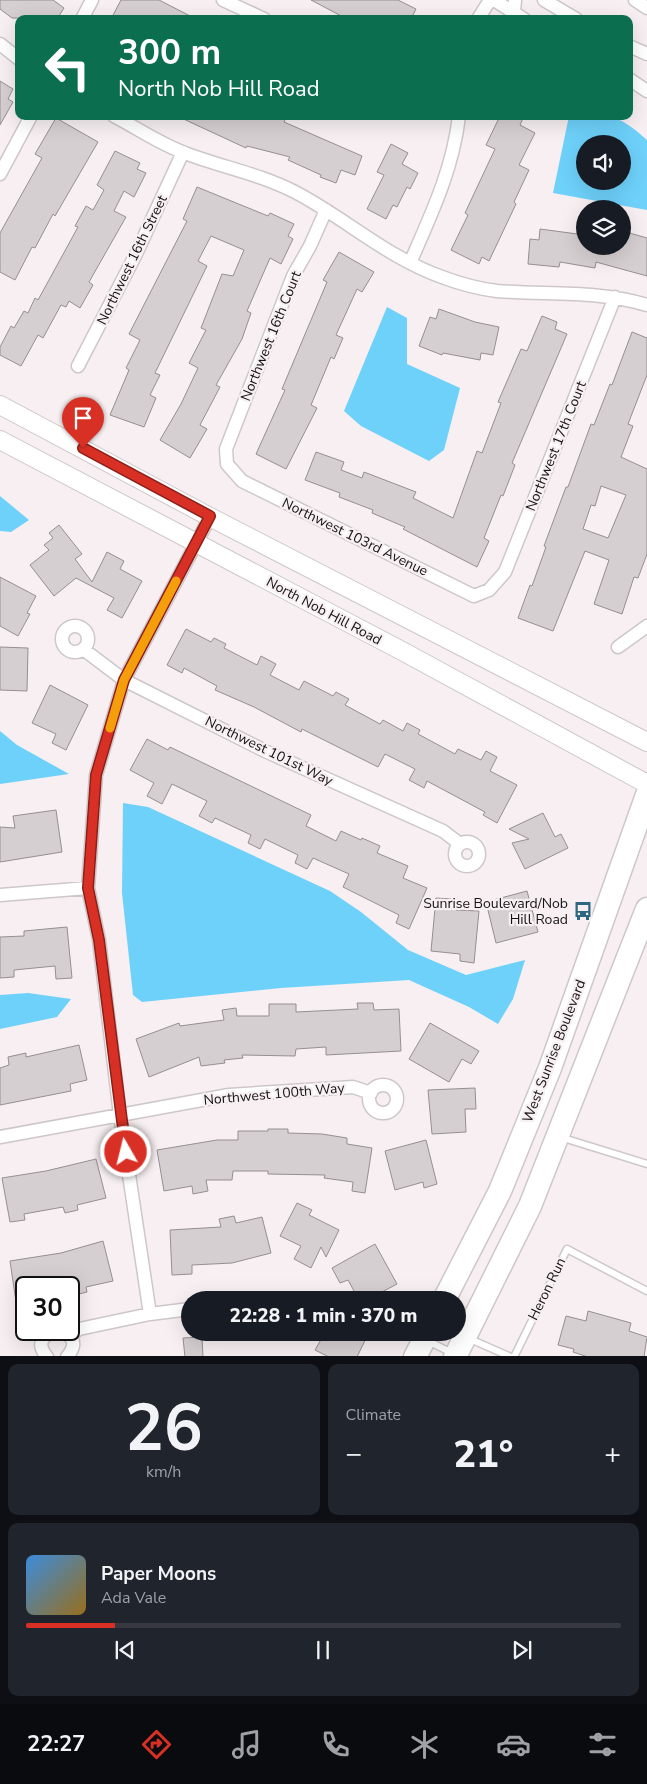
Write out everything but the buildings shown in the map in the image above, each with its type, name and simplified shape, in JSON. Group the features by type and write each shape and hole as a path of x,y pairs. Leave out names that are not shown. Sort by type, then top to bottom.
{"highway":[{"name":"West Sunrise Boulevard","path":"449,1291 500,1191 550,1068 647,795"},
{"path":"458,1348 530,1206 647,909"}],"main road":[{"path":"0,405 647,742"},
{"name":"North Nob Hill Road","path":"0,440 647,784"}],"street":[{"path":"84,15 92,0"},
{"path":"223,0 255,15"},
{"path":"481,15 490,0"},
{"path":"494,0 516,13"},
{"path":"544,0 569,15"},
{"path":"634,0 647,8"},
{"path":"0,44 15,56"},
{"path":"633,48 647,54"},
{"path":"633,82 647,91"},
{"path":"0,174 28,120"},
{"path":"122,120 183,152 286,188 326,210 377,245 410,263 442,277 496,291 615,297 647,305"},
{"path":"452,120 456,143"},
{"path":"410,263 444,186 456,143 459,120"},
{"name":"Northwest 16th Street","path":"78,366 136,254 183,152"},
{"name":"Northwest 16th Court","path":"227,464 226,449 293,276 310,246 326,210"},
{"name":"Northwest 17th Court","path":"489,590 506,572 615,297"},
{"name":"Northwest 103rd Avenue","path":"227,464 242,481 474,596 489,590"},
{"path":"150,1314 120,1116 99,940 88,888 96,775 124,680 210,516"},
{"path":"618,648 647,626"},
{"name":"Northwest 101st Way","path":"83,649 124,680 265,751 442,831 460,844"},
{"path":"0,895 88,888"},
{"name":"Northwest 100th Way","path":"0,1137 228,1095 353,1087 371,1093"},
{"path":"80,1329 150,1314 181,1310"},
{"path":"45,1341 43,1347 47,1356"},
{"path":"67,1356 72,1345 71,1341"}],"lane":[{"path":"558,1136 647,1164"},
{"name":"Heron Run","path":"513,1356 567,1249 647,1292"},
{"path":"422,1343 513,1356"}],"water":[{"path":"568,120 619,120 647,140 647,210 631,207 631,200 592,200 553,193"},
{"path":"387,307 407,318 407,364 460,388 444,450 429,461 361,426 344,411"},
{"path":"0,496 29,520 11,532 0,531"},
{"path":"0,731 17,745 69,774 0,784"},
{"path":"123,803 148,807 330,891 361,912 408,950 466,975 525,960 513,999 498,1024 469,1007 409,980 281,988 142,1002 133,995 122,893"},
{"path":"28,993 71,999 57,1017 0,1029 0,995"}],"slow traffic":[{"path":"110,728 124,680 176,581"}],"place":[{"name":"Sunrise Boulevard/Nob Hill Road","path":"583,911"}],"route":[{"path":"83,448 210,516 153,628 124,680 96,775 88,888 99,940 126,1152"}]}
